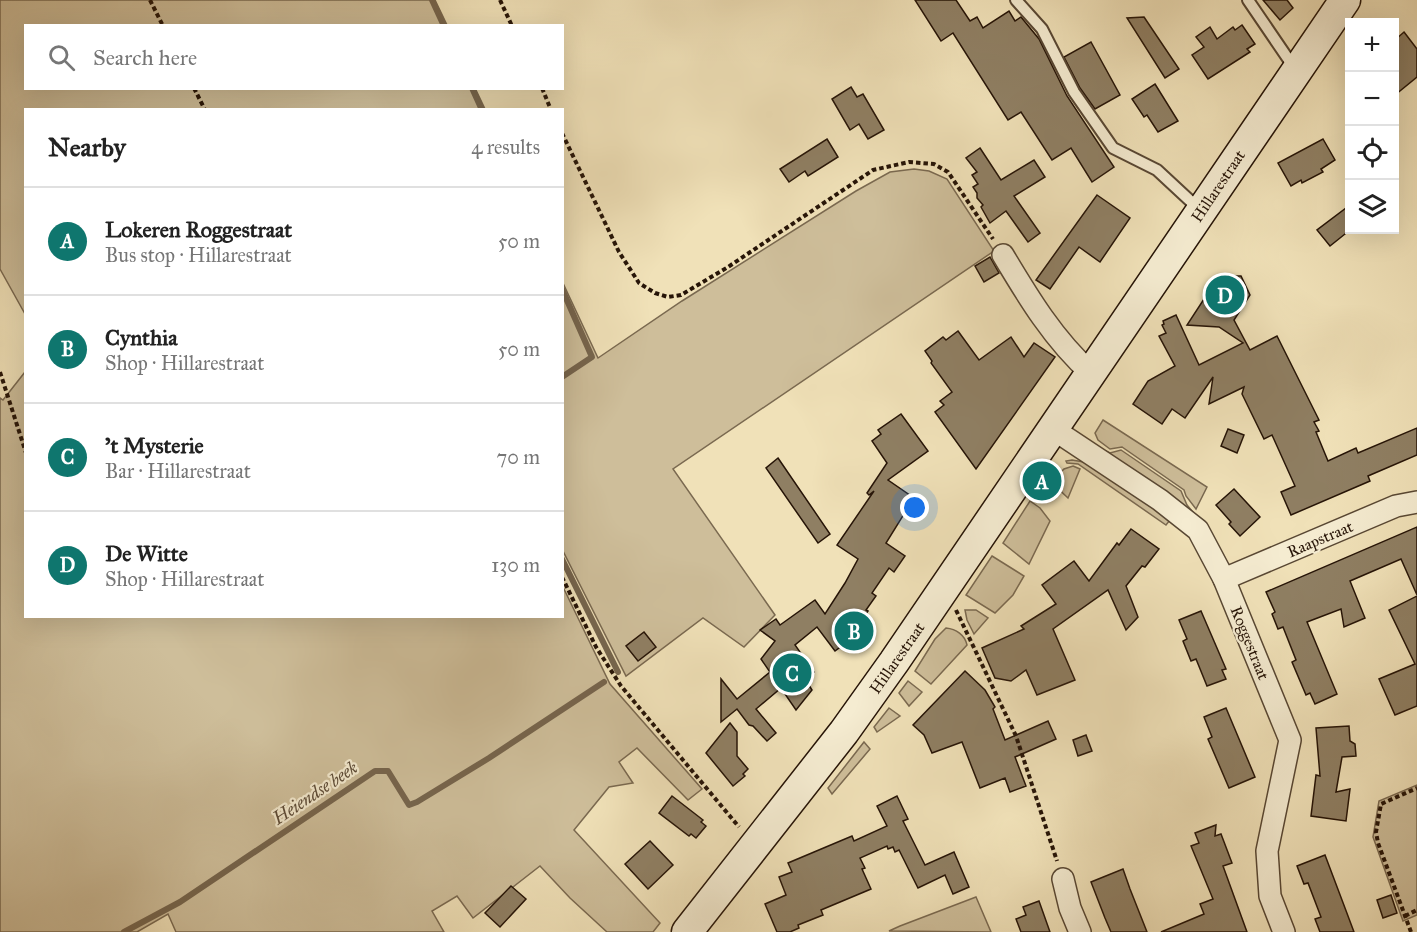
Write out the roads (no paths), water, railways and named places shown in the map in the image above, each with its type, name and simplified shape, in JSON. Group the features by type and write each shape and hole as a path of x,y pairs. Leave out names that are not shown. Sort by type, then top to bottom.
{"main road":[{"name":"Hillarestraat","path":"687,932 844,732 943,591 1345,0"}],"street":[{"path":"1003,255 1039,312 1074,357 1091,373"},
{"name":"Roggestraat","path":"1053,429 1160,500 1198,530 1224,579 1290,740 1267,851 1270,896 1284,932"},
{"name":"Raapstraat","path":"1224,579 1396,506 1417,502"},
{"path":"1063,879 1080,932"}],"lane":[{"path":"1016,0 1041,29 1074,92 1113,148 1157,170 1202,211"},
{"path":"1248,0 1297,72"}],"waterway":[{"name":"Heiendse beek","path":"432,0 443,24"},
{"name":"Heiendse beek","path":"473,90 481,108"},
{"name":"Heiendse beek","path":"564,294 592,357 564,376"},
{"name":"Heiendse beek","path":"564,563 618,672"},
{"name":"Heiendse beek","path":"124,932 180,902 375,771 388,771 409,805 417,802 489,758 604,682"}],"place":[{"name":"De Witte","path":"1225,295"},
{"name":"Lokeren Roggestraat","path":"1042,481"},
{"name":"Cynthia","path":"854,631"},
{"name":"'t Mysterie","path":"792,673"}]}
